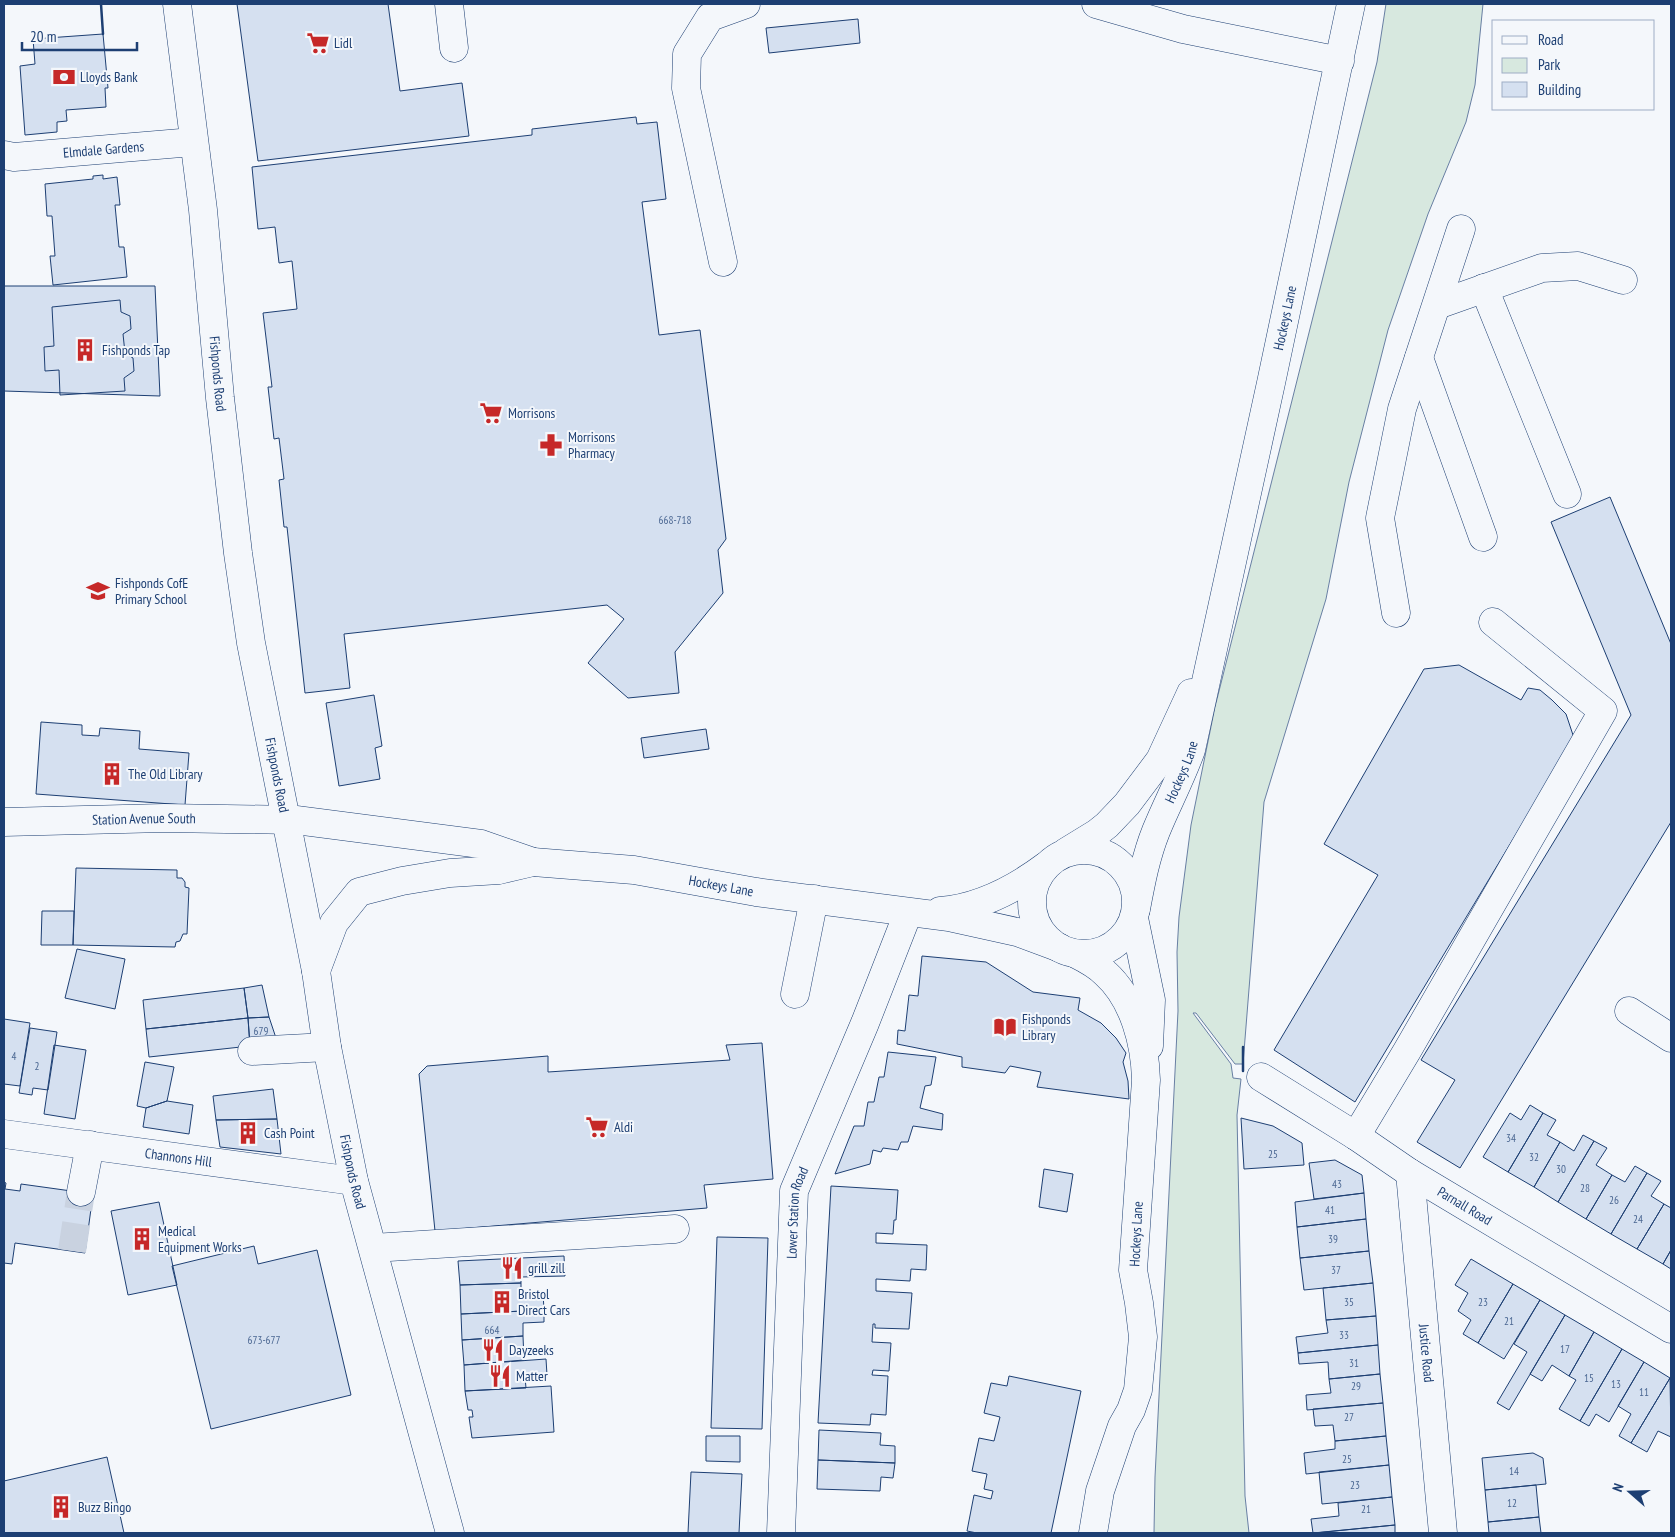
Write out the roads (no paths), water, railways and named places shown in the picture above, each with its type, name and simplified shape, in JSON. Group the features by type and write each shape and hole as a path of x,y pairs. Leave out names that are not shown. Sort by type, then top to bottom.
{"street":[{"name":"Fishponds Road","path":"177,4 203,210 220,398 243,590 285,819 316,971 326,1048 354,1181 450,1533"},
{"path":"449,4 454,48"},
{"path":"723,262 686,88 688,54 710,17 746,4"},
{"path":"1096,4 1128,8 1183,30 1340,61"},
{"name":"Hockeys Lane","path":"1135,914 1136,891 1128,873 1116,860 1107,855 1089,850 1080,850 1054,860 1037,880 1032,897 1034,915 1041,931 1046,937 1068,951 1094,953 1111,947 1131,927 1135,914 1150,846 1182,776 1191,750 1352,4"},
{"name":"Elmdale Gardens","path":"9,156 193,142"},
{"path":"1396,614 1380,518 1402,409 1461,229"},
{"path":"1437,304 1542,268 1578,266 1623,280"},
{"path":"1484,288 1567,494"},
{"path":"1419,358 1483,537"},
{"path":"1356,1136 1603,711 1493,622"},
{"name":"Hockeys Lane","path":"908,913 950,910 983,901 1015,887 1107,825 1127,804 1160,760 1175,730 1216,632"},
{"name":"Station Avenue South","path":"4,822 164,818 285,819"},
{"name":"Hockeys Lane","path":"285,819 481,844 534,862 634,870 756,892 949,918 1000,927 1068,951 1095,964 1106,973 1119,988 1136,1022 1146,1063 1133,1270 1143,1336 1138,1390 1131,1410 1122,1426 1100,1491 1093,1533"},
{"name":"Hockeys Lane","path":"316,971 334,923 360,892 402,881 450,874 499,870 534,862"},
{"path":"795,994 814,899"},
{"name":"Lower Station Road","path":"782,1533 794,1191 865,1023 908,913"},
{"path":"1135,914 1151,1000 1151,1030 1146,1080"},
{"path":"1629,1011 1671,1038"},
{"path":"252,1051 326,1048"},
{"name":"Parnall Road","path":"1261,1077 1356,1136 1410,1173 1671,1328"},
{"name":"Channons Hill","path":"4,1134 354,1181"},
{"path":"81,1192 90,1145"},
{"name":"Justice Road","path":"1410,1173 1443,1533"},
{"path":"373,1248 675,1230"}],"tunnel":[{"path":"72,1251 81,1192"}],"place":[{"name":"Lidl","path":"318,43"},
{"name":"Lloyds Bank","path":"64,77"},
{"name":"Fishponds Tap","path":"85,350"},
{"name":"Morrisons","path":"491,413"},
{"name":"Morrisons Pharmacy","path":"551,445"},
{"name":"Fishponds CofE Primary School","path":"98,591"},
{"name":"The Old Library","path":"112,774"},
{"name":"Fishponds Library","path":"1005,1027"},
{"name":"Aldi","path":"597,1127"},
{"name":"Cash Point","path":"248,1133"},
{"name":"Medical Equipment Works","path":"142,1239"},
{"name":"grill zill","path":"512,1268"},
{"name":"Bristol Direct Cars","path":"502,1302"},
{"name":"Dayzeeks","path":"493,1350"},
{"name":"Matter","path":"500,1376"},
{"name":"Buzz Bingo","path":"61,1507"}]}
